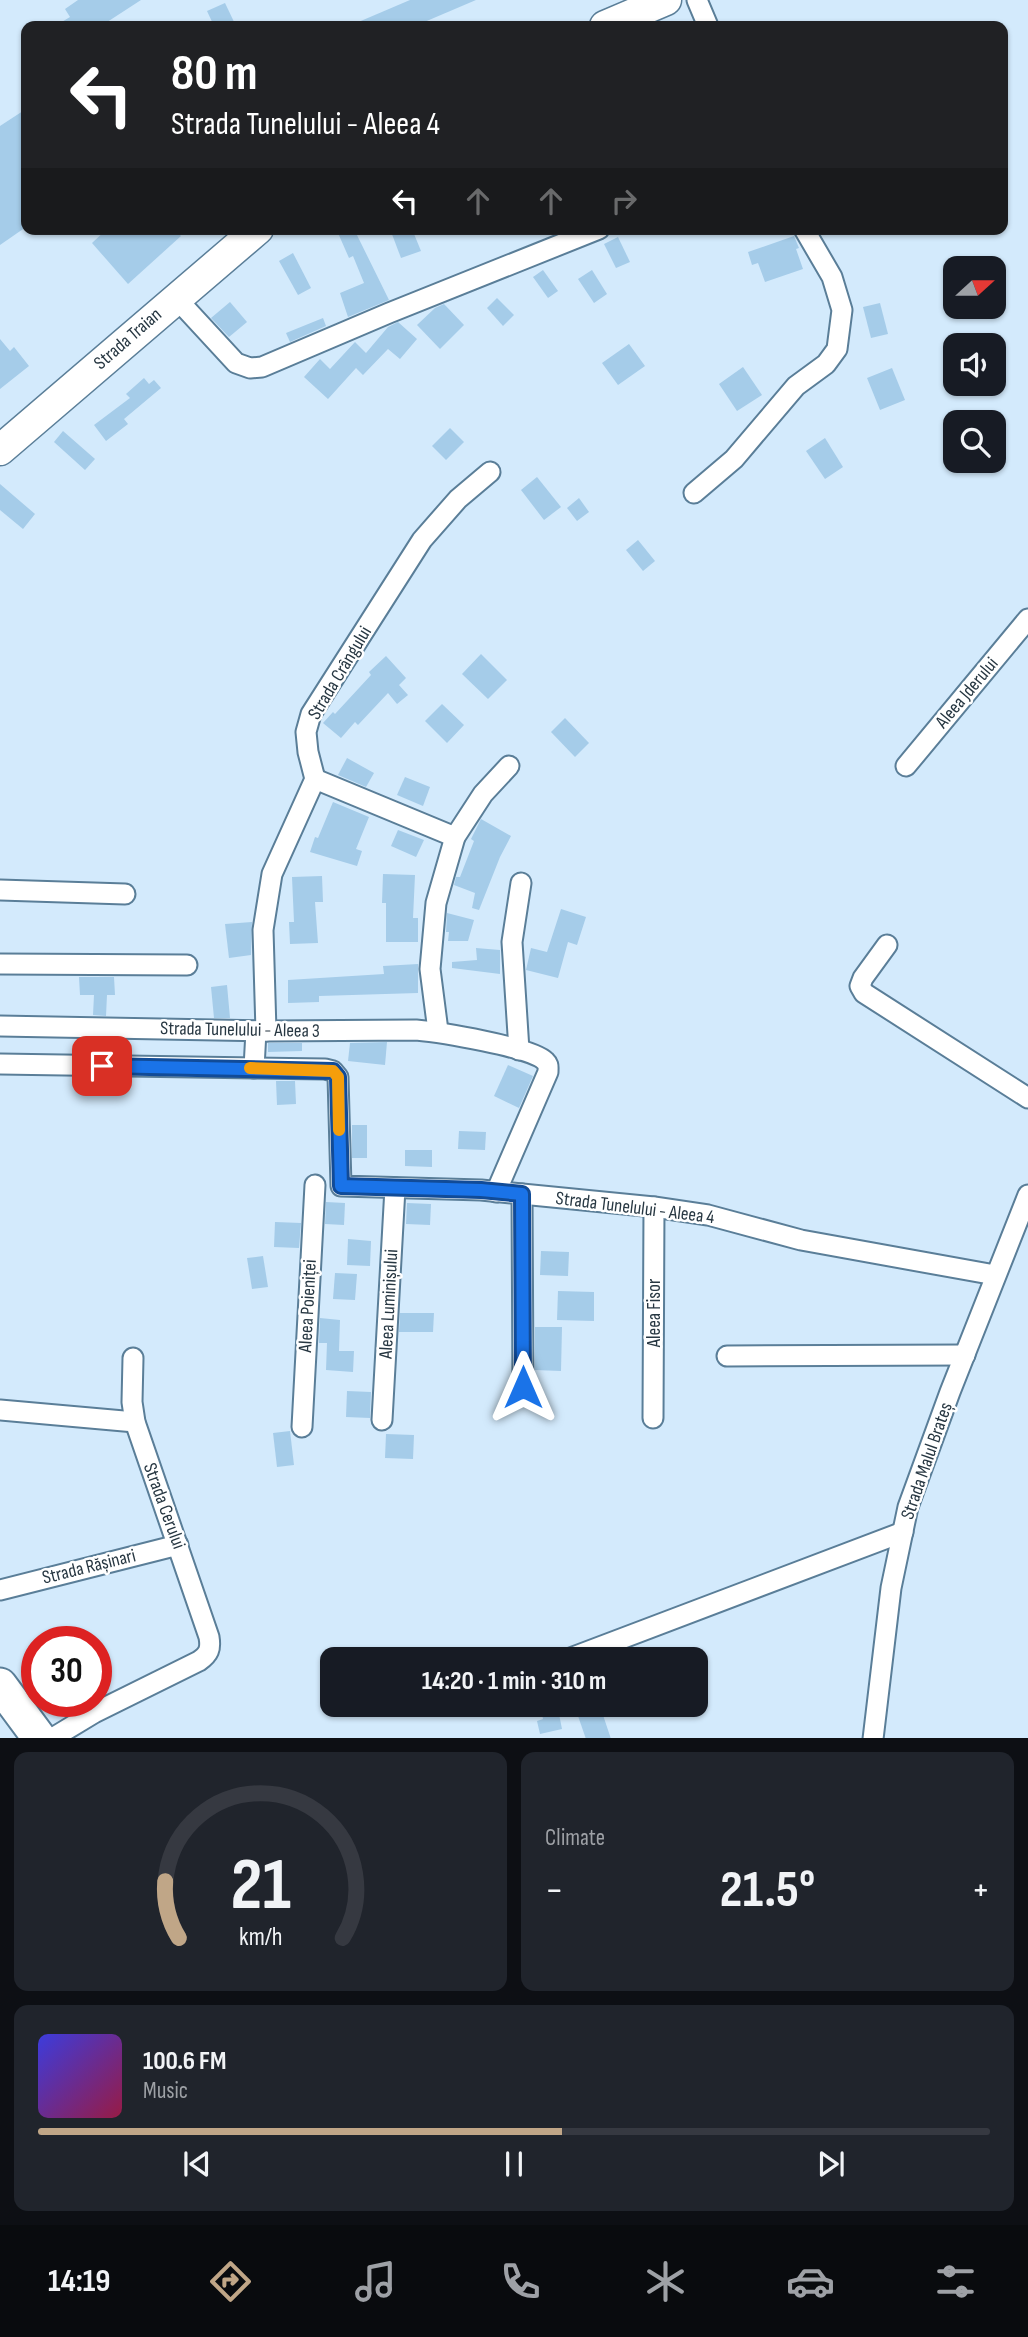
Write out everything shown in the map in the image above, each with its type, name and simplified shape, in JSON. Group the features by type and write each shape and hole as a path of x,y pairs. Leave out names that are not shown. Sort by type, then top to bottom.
{"highway":[{"path":"0,1685 40,1738"}],"main road":[{"path":"617,21 663,1"},
{"name":"Strada Traian","path":"0,450 251,235"}],"street":[{"path":"697,0 706,21"},
{"path":"176,298 236,363 250,368 262,367 584,235"},
{"path":"694,493 734,459 796,386 826,364 837,349 842,310 832,278 807,235"},
{"name":"Strada Crângului","path":"315,779 306,732 311,714 422,540 458,499 489,472"},
{"name":"Aleea Jderului","path":"906,766 1028,619"},
{"path":"438,1031 430,969 436,903 456,837 483,794 509,766"},
{"path":"254,1068 261,1031 262,930 272,874 315,779 456,837"},
{"path":"519,1050 512,942 521,883"},
{"path":"0,890 125,894"},
{"path":"887,945 863,978 860,986 864,993 1028,1098"},
{"path":"0,964 187,965"},
{"name":"Strada Tunelului - Aleea 3","path":"0,1026 438,1031 519,1050 543,1059 548,1064 548,1072 496,1192"},
{"name":"Strada Tunelului - Aleea 4","path":"0,1064 333,1071 338,1077 341,1186 496,1192 654,1207 708,1215 801,1240 995,1275"},
{"name":"Aleea Poieniței","path":"302,1427 315,1185"},
{"name":"Aleea Luminișului","path":"382,1420 395,1188"},
{"path":"522,1194 523,1387"},
{"name":"Strada Malul Brateș","path":"873,1738 891,1588 908,1507 1028,1195"},
{"name":"Aleea Fisor","path":"653,1418 654,1207"},
{"path":"727,1356 965,1356"},
{"name":"Strada Cerului","path":"51,1738 94,1713 199,1661 208,1652 209,1637 135,1422 132,1402 133,1358"},
{"path":"0,1410 135,1422"},
{"path":"600,1647 903,1532"},
{"name":"Strada Rășinari","path":"0,1590 178,1545"}],"building":[{"path":"78,0 141,0 109,21 63,21 70,17 65,9"},
{"path":"410,0 476,0 427,21 361,21"},
{"path":"225,3 234,21 212,21 207,11"},
{"path":"21,112 21,230 0,245 0,126"},
{"path":"101,235 181,236 128,284 92,243"},
{"path":"339,235 357,235 389,300 348,317 340,293 364,283 353,256 349,258"},
{"path":"392,235 414,235 421,251 401,258"},
{"path":"794,236 803,269 765,282 758,263 752,265 748,252"},
{"path":"618,237 630,262 616,268 604,244"},
{"path":"293,253 311,288 298,295 279,261"},
{"path":"543,270 558,291 548,298 533,277"},
{"path":"592,270 607,294 594,303 578,279"},
{"path":"497,298 514,315 503,326 487,308"},
{"path":"230,302 247,322 229,337 211,318"},
{"path":"880,303 888,334 871,338 863,307"},
{"path":"444,304 464,325 440,349 417,325 435,308"},
{"path":"323,318 326,326 290,342 286,333"},
{"path":"398,322 417,339 400,359 388,349 363,375 356,368 328,399 304,377 320,359 330,369 355,342 366,353 388,327"},
{"path":"0,339 10,351 14,347 29,366 0,389"},
{"path":"629,344 645,366 618,385 602,363"},
{"path":"743,367 762,395 737,411 719,384"},
{"path":"892,368 905,400 880,410 867,378"},
{"path":"144,378 149,384 154,380 161,388 124,419 128,424 106,441 94,425 130,398 126,394"},
{"path":"450,428 464,442 446,460 432,446"},
{"path":"63,431 95,459 85,470 54,442"},
{"path":"825,438 843,467 825,479 806,451"},
{"path":"537,477 561,507 544,520 521,490"},
{"path":"0,484 35,514 23,529 0,510"},
{"path":"579,498 589,512 577,521 567,508"},
{"path":"638,540 655,561 643,571 626,550"},
{"path":"481,654 507,680 488,699 462,674"},
{"path":"386,656 406,678 399,685 408,695 397,704 388,693 358,725 355,722 341,738 323,723 333,712 335,714 371,675 369,672"},
{"path":"442,704 464,725 447,743 425,721"},
{"path":"565,718 589,743 575,757 551,732"},
{"path":"347,758 374,773 366,787 338,775"},
{"path":"405,777 430,787 423,806 397,795"},
{"path":"333,802 369,817 356,849 362,851 357,866 310,852"},
{"path":"481,819 511,836 479,910 472,908 475,893 454,885 456,877 460,877 474,841 471,839"},
{"path":"398,830 424,840 416,857 391,846"},
{"path":"383,874 415,875 413,918 418,918 418,942 386,942 386,903 382,903"},
{"path":"322,876 323,902 315,902 318,943 290,944 289,922 294,922 292,877"},
{"path":"561,909 586,917 577,945 568,942 558,978 526,970 531,948 547,952"},
{"path":"447,913 474,920 468,941 448,941"},
{"path":"252,922 251,955 229,958 225,924"},
{"path":"476,948 500,950 500,974 452,968 452,962 477,960"},
{"path":"418,964 418,993 319,996 319,1002 288,1003 288,980 384,974 383,966"},
{"path":"79,977 114,977 115,995 107,995 106,1016 93,1015 94,995 80,995"},
{"path":"227,985 230,1018 214,1018 211,987"},
{"path":"387,1042 385,1065 348,1061 350,1043"},
{"path":"268,1043 302,1043 302,1051 268,1052"},
{"path":"508,1065 533,1076 519,1108 494,1096"},
{"path":"276,1081 295,1081 296,1104 277,1105"},
{"path":"352,1125 367,1125 367,1158 352,1158"},
{"path":"459,1131 486,1132 485,1150 458,1149"},
{"path":"405,1150 432,1150 432,1167 405,1166"},
{"path":"326,1202 345,1203 344,1225 325,1224"},
{"path":"407,1203 431,1204 430,1225 406,1224"},
{"path":"275,1222 301,1223 299,1248 274,1247"},
{"path":"348,1239 371,1241 370,1266 347,1265"},
{"path":"541,1251 569,1252 568,1276 540,1275"},
{"path":"263,1256 268,1287 252,1289 247,1258"},
{"path":"335,1273 357,1274 355,1300 333,1299"},
{"path":"558,1291 594,1292 594,1321 557,1320"},
{"path":"400,1313 434,1313 433,1332 399,1332"},
{"path":"320,1318 340,1320 339,1351 354,1351 353,1372 326,1370 327,1343 319,1343"},
{"path":"535,1327 562,1327 561,1371 535,1370"},
{"path":"347,1391 371,1392 370,1418 346,1417"},
{"path":"290,1431 294,1465 277,1467 273,1433"},
{"path":"386,1434 414,1435 413,1459 385,1458"},
{"path":"560,1717 562,1729 540,1734 537,1721"},
{"path":"578,1717 604,1717 611,1738 586,1738"}],"slow traffic":[{"path":"250,1068 333,1071 338,1077 339,1130"}],"route":[{"path":"102,1066 333,1071 338,1077 341,1186 481,1190 522,1194 523,1387"}]}
